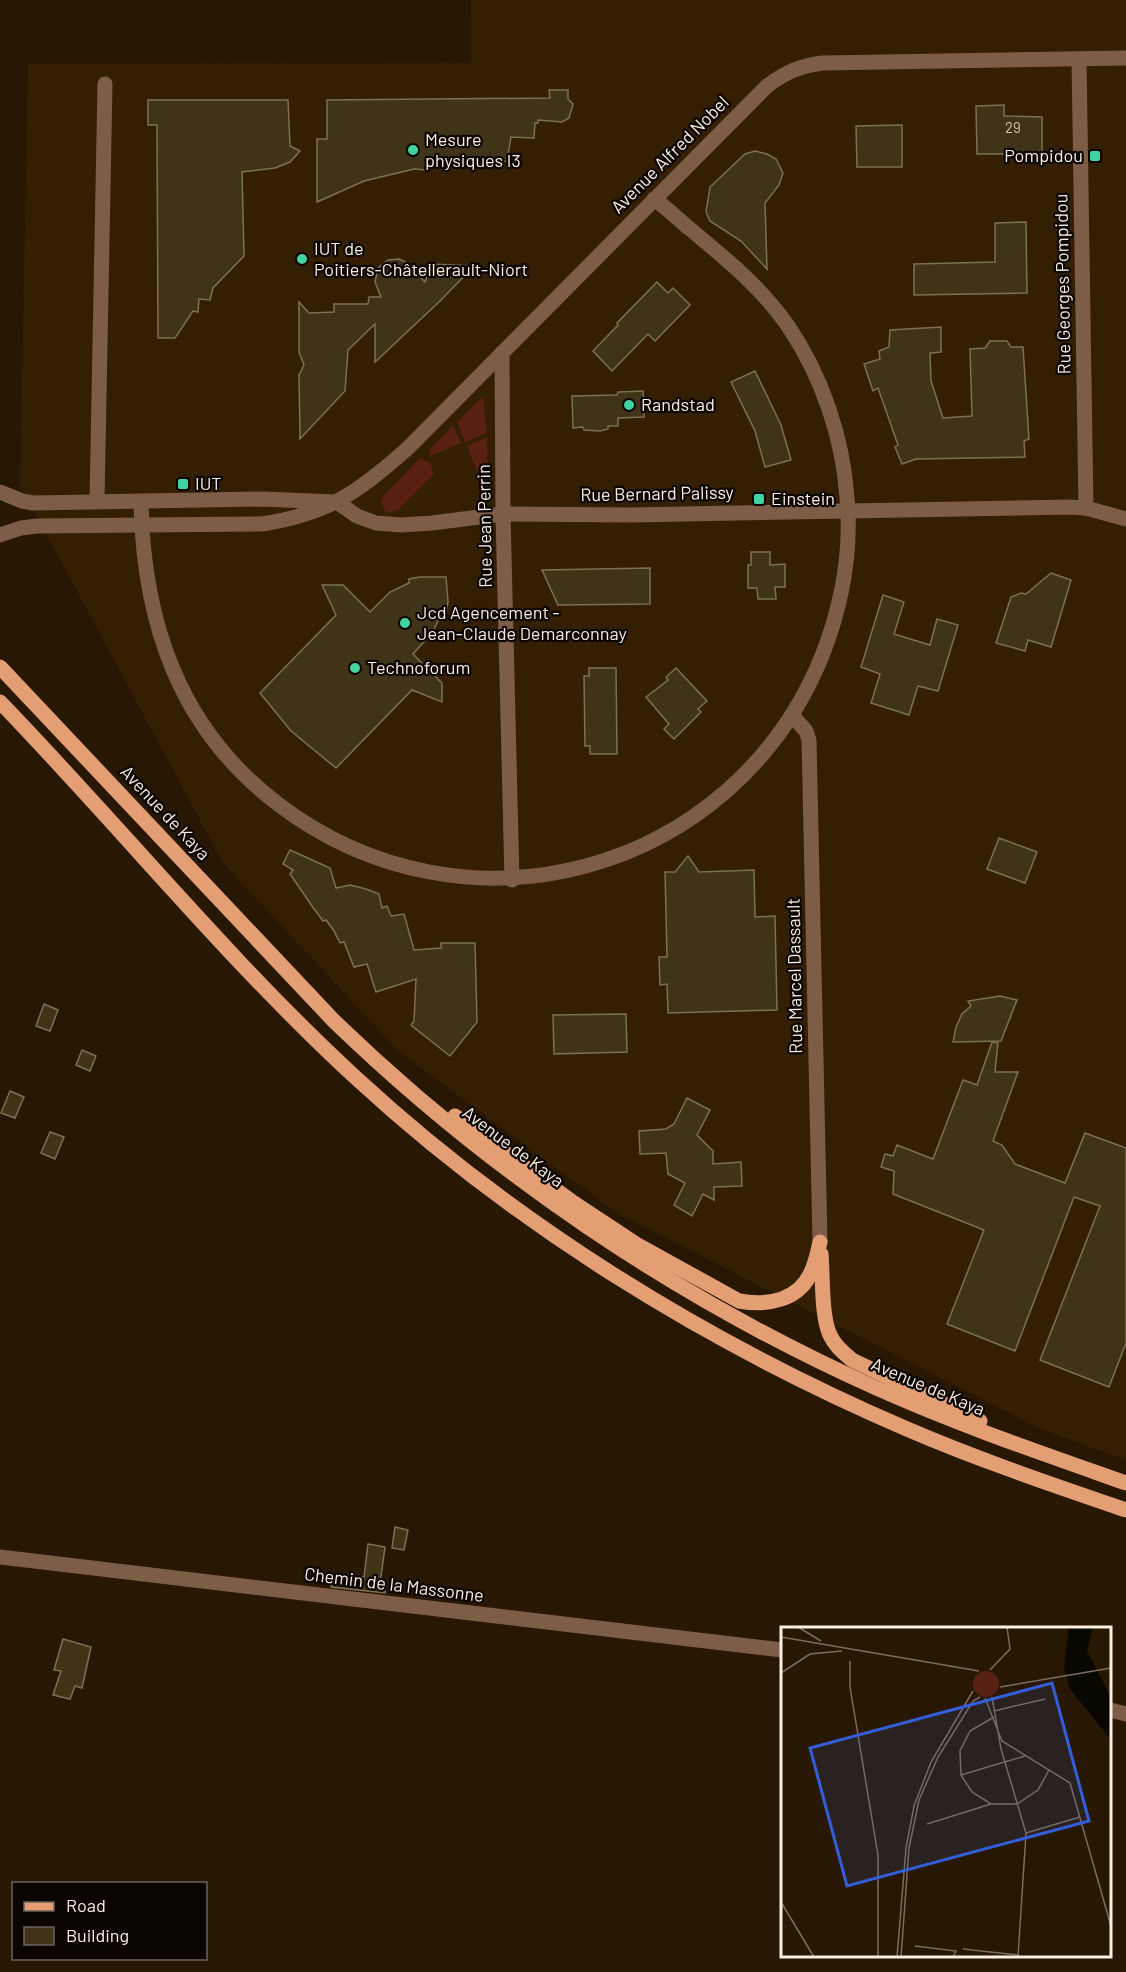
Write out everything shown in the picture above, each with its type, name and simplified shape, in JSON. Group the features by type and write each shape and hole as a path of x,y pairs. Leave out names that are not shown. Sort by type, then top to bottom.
{"main road":[{"name":"Avenue de Kaya","path":"0,667 333,1020 415,1096 516,1176 617,1247 789,1346 872,1386 963,1424 1126,1483"},
{"path":"0,702 220,942 293,1018 399,1116 497,1194 556,1236 653,1298 721,1338 789,1373 860,1408 955,1449 1126,1510"},
{"path":"374,1060 583,1209 636,1244 739,1301 755,1304 770,1303 794,1293 812,1272 820,1242"},
{"path":"820,1242 825,1316 829,1334 839,1349 852,1359 1046,1454"}],"street":[{"name":"Avenue Alfred Nobel","path":"0,535 21,528 37,526 262,524 312,513 337,502 375,478 408,448 766,86 801,66 823,63 1126,58"},
{"name":"Rue Georges Pompidou","path":"1078,59 1086,508"},
{"path":"97,501 105,84"},
{"path":"141,501 141,524 150,599 162,644 180,686 208,734 230,761 261,791 292,815 328,837 368,855 436,875 512,879 567,871 611,858 668,834 700,813 731,788 764,754 792,715 817,668 829,639 841,596 848,554 848,511 846,479 832,418 813,371 788,326 755,286 723,255 654,200"},
{"name":"Rue Jean Perrin","path":"502,352 503,514 512,879"},
{"path":"0,492 22,501 33,502 263,499 337,502"},
{"name":"Rue Bernard Palissy","path":"337,502 357,516 376,522 401,525 503,514 632,515 1086,508 1126,519"},
{"name":"Rue Marcel Dassault","path":"792,715 806,731 809,740 820,1242"},
{"name":"Chemin de la Massonne","path":"0,1557 781,1650"},
{"path":"1111,1710 1126,1714"}],"shaded area":[{"path":"471,0 1126,0 1126,1460 1041,1429 615,1212 398,1051 223,863 20,485 28,64 470,63"},
{"path":"483,396 487,433 465,442 457,422"},
{"path":"453,425 461,443 431,456 429,450"},
{"path":"487,437 488,478 481,480 467,446"},
{"path":"420,458 430,463 434,474 398,510 389,513 385,511 381,503 383,496"}],"building":[{"name":"Mesure physiques I3","path":"549,90 568,90 568,99 573,104 569,118 562,122 538,120 538,123 535,123 534,138 511,137 507,161 463,162 431,166 426,170 414,169 364,181 317,202 317,139 327,139 327,100 550,98"},
{"path":"148,100 288,100 290,146 300,151 290,162 275,168 242,172 244,256 213,288 210,300 199,299 198,312 193,311 175,338 158,338 157,125 148,125"},
{"path":"1004,105 1004,116 1042,117 1042,154 977,154 976,106"},
{"path":"902,125 902,167 857,167 856,126"},
{"path":"755,151 776,159 783,173 779,185 765,203 767,269 741,241 710,221 706,212 710,187 745,154"},
{"path":"1026,222 1027,293 914,295 914,264 995,262 995,223"},
{"path":"399,259 408,263 425,282 431,264 474,266 375,362 375,324 348,350 345,391 300,439 299,375 304,365 299,352 299,302 309,313 334,312 334,304 368,304 369,297 381,297 375,282 378,268 388,260"},
{"path":"657,282 668,293 673,288 690,305 655,341 648,334 612,371 593,351"},
{"path":"941,327 941,352 930,353 931,381 943,418 972,416 970,349 985,348 990,341 1007,341 1011,347 1023,347 1029,439 1024,441 1025,457 916,459 902,464 895,447 898,445 878,388 873,391 864,364 880,359 879,351 889,347 890,330"},
{"path":"755,371 781,425 791,460 765,467 755,431 731,382"},
{"path":"643,391 644,417 618,418 618,426 608,426 608,429 600,431 584,430 583,427 573,428 572,396 617,395 618,392"},
{"path":"751,552 770,552 770,565 785,564 785,587 775,587 776,599 758,599 757,588 748,588 748,565 751,565"},
{"path":"650,568 650,604 558,605 542,570"},
{"path":"1051,573 1071,580 1051,647 1028,640 1025,651 996,643 1011,597 1021,593 1026,594"},
{"name":"Technoforum","path":"446,577 448,601 446,616 441,615 432,633 413,654 442,683 442,702 412,690 336,768 291,731 260,693 336,615 322,585 343,585 370,612 390,592 409,583 409,579"},
{"path":"883,595 904,602 894,634 930,645 937,619 958,625 938,691 918,686 909,715 871,703 880,674 861,667"},
{"path":"589,668 616,668 617,754 590,754 590,746 585,746 584,676 589,676"},
{"path":"676,668 707,701 698,709 701,712 674,739 664,729 669,724 646,697 668,680 666,677"},
{"path":"999,838 1037,852 1025,883 987,869"},
{"path":"290,850 330,868 336,888 350,885 366,889 379,894 382,908 387,906 391,916 404,914 414,950 441,948 441,943 475,943 477,1022 450,1056 411,1025 414,1021 416,979 376,992 367,964 354,967 344,942 340,943 326,920 323,921 312,906 290,874 293,870 283,864"},
{"path":"688,856 699,872 754,870 755,917 775,916 777,1010 668,1013 667,984 660,985 659,957 667,957 665,872 675,872"},
{"path":"1000,996 1017,1000 1001,1041 953,1042 962,1014 971,1006 968,1001"},
{"path":"44,1004 58,1010 50,1031 36,1026"},
{"path":"626,1014 627,1052 554,1054 553,1015"},
{"path":"992,1042 998,1043 995,1072 1018,1072 993,1141 1002,1145 1015,1164 1065,1183 1085,1133 1126,1148 1126,1343 1109,1387 1040,1360 1100,1206 1074,1197 1015,1351 947,1324 984,1230 893,1194 894,1171 881,1167 885,1154 893,1156 897,1145 933,1159 963,1080 977,1085"},
{"path":"82,1050 96,1056 90,1071 76,1065"},
{"path":"10,1091 24,1097 15,1118 1,1113"},
{"path":"687,1098 710,1110 697,1135 713,1151 713,1164 741,1162 742,1186 714,1187 714,1200 703,1194 692,1216 674,1205 685,1183 668,1174 666,1153 640,1154 639,1131 666,1129 674,1124"},
{"path":"50,1132 64,1137 55,1159 41,1153"},
{"path":"395,1527 408,1530 404,1550 392,1548"},
{"path":"368,1544 385,1547 380,1584 385,1585 385,1593 331,1587 333,1574 364,1577"},
{"path":"63,1639 91,1647 82,1688 75,1686 70,1699 53,1695 61,1671 54,1670"}],"place":[{"name":"Mesure physiques I3","path":"413,150"},
{"name":"Pompidou","path":"1095,156"},
{"name":"IUT de Poitiers-Châtellerault-Niort","path":"302,259"},
{"name":"Randstad","path":"629,405"},
{"name":"IUT","path":"183,484"},
{"name":"Einstein","path":"759,499"},
{"name":"Jcd Agencement - Jean-Claude Demarconnay","path":"405,623"},
{"name":"Technoforum","path":"355,668"}]}
